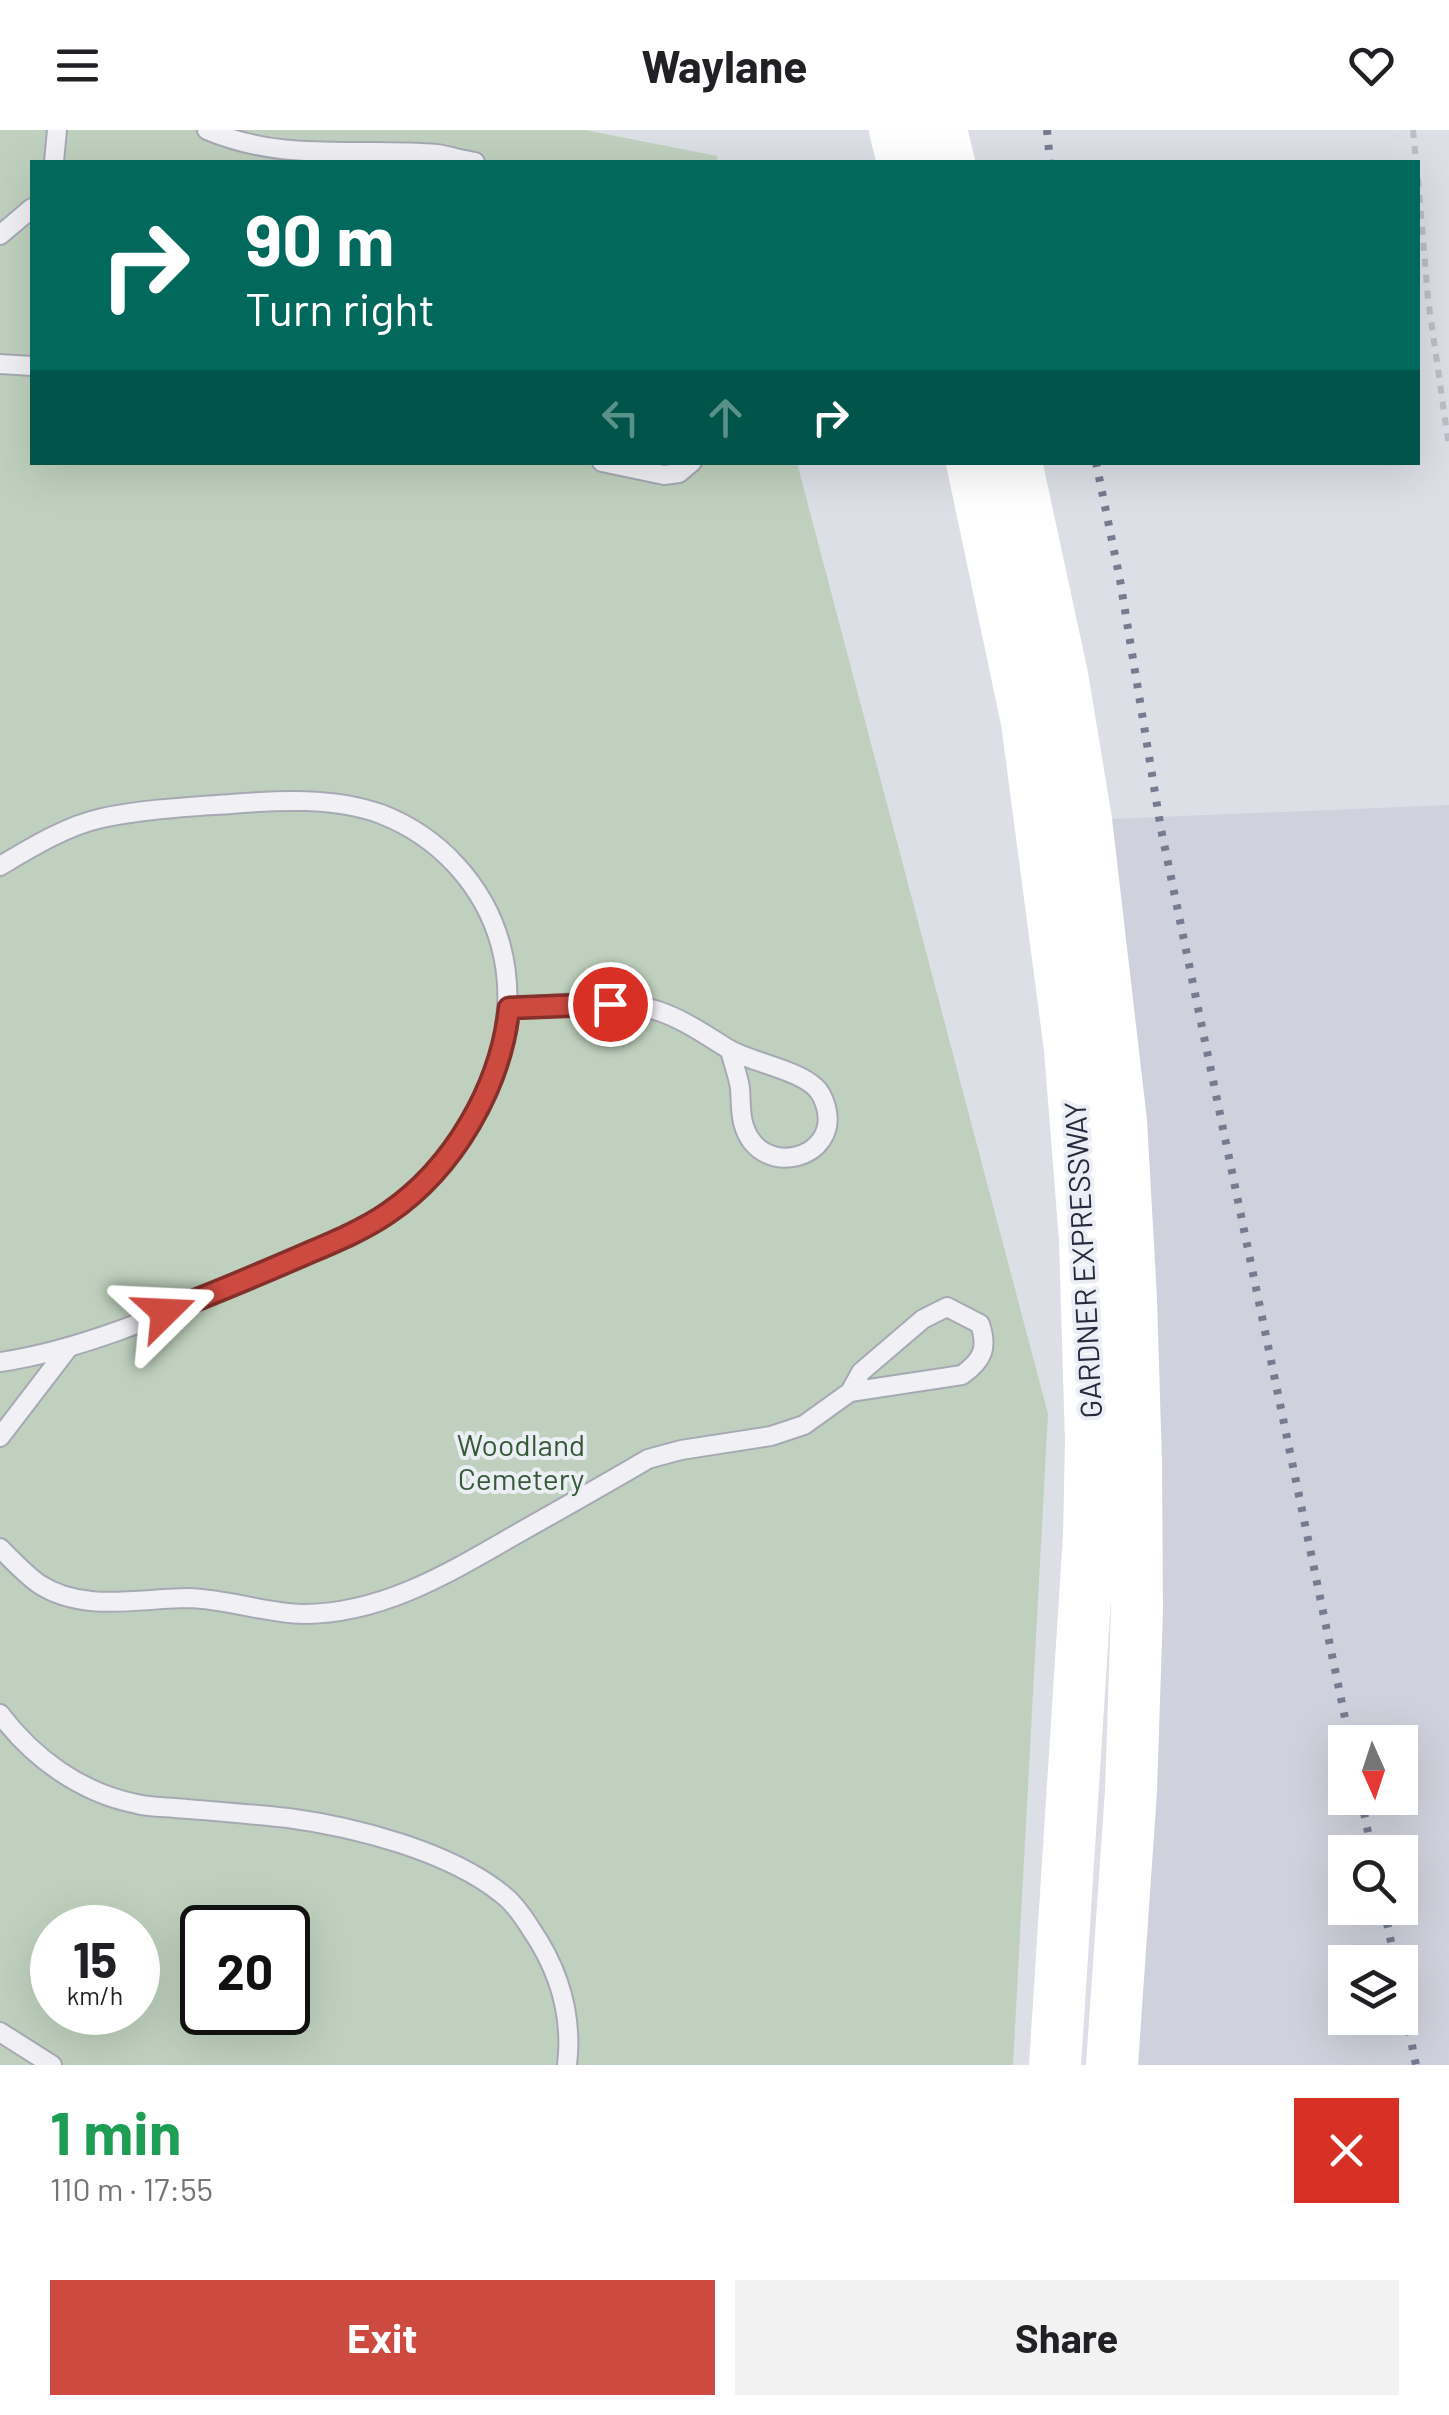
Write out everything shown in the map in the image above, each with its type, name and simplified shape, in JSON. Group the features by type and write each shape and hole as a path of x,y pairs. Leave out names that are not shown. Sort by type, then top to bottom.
{"main road":[{"path":"895,130 902,160"},
{"path":"941,130 948,160"},
{"name":"GARDNER EXPRESSWAY","path":"973,465 1028,722 1070,1049 1085,1240 1091,1442 1089,1536 1056,2065"},
{"name":"GARDNER EXPRESSWAY","path":"1017,465 1062,675 1086,820 1121,1121 1136,1463 1137,1609 1131,1790 1112,2065"}],"lane":[{"path":"54,160 57,130"},
{"path":"208,130 234,141 281,151 439,154 465,160"},
{"path":"0,235 30,210"},
{"path":"0,364 30,366"},
{"path":"616,465 664,475 679,473 688,465"},
{"path":"0,866 42,841 99,818 146,811 272,801 344,805 380,814 412,829 445,853 471,882 486,905 502,946 509,1008 498,1064 474,1117 419,1188 388,1213 334,1242 214,1293 69,1348 0,1362"},
{"path":"509,1008 635,1005 660,1011 750,1060 798,1075 823,1097 828,1114 820,1141 808,1152 778,1158 763,1153 752,1142 744,1126 730,1050"},
{"path":"0,1548 42,1586 70,1598 96,1602 202,1598 301,1614 340,1611 388,1600 438,1578 648,1459 771,1436 804,1425 850,1392 861,1372 923,1319 947,1307 980,1324 985,1338 982,1354 975,1366 962,1374 850,1392"},
{"path":"0,1437 69,1348"},
{"path":"0,1714 18,1738 56,1770 90,1788 136,1804 290,1818 356,1830 417,1850 474,1875 504,1895 545,1950 568,2016 568,2065"},
{"path":"0,2032 52,2065"}],"path":[{"path":"1413,130 1416,160"},
{"path":"1420,203 1428,299 1449,447"}],"shaded area":[{"path":"1449,805 1449,2065 1112,2065 1131,1791 1086,820"}],"green space":[{"name":"Woodland Cemetery","path":"0,130 585,130 717,156 718,160 30,160 30,465 798,465 1048,1414 1013,2065 0,2065"}],"railway":[{"path":"1047,130 1050,160"},
{"path":"1097,465 1120,580 1161,829 1346,1725"},
{"path":"1364,1815 1369,1835"},
{"path":"1387,1925 1392,1945"},
{"path":"1410,2035 1416,2065"}],"route":[{"path":"165,1312 334,1242 388,1213 419,1188 474,1117 498,1064 509,1008 610,1004"}]}
